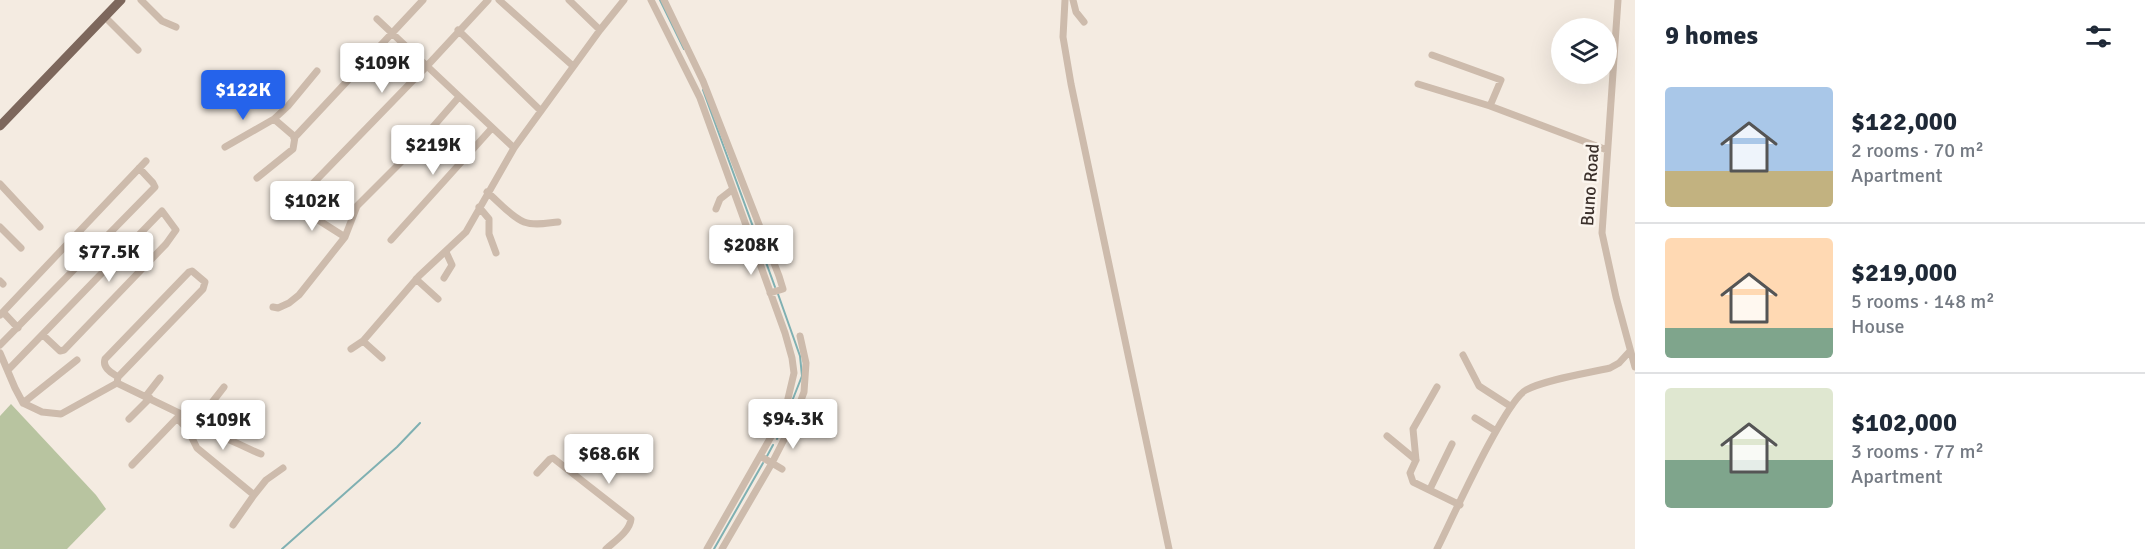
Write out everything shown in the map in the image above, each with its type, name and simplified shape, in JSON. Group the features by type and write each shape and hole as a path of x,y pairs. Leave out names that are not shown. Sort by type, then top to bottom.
{"main road":[{"path":"0,126 121,0"}],"street":[{"path":"141,0 162,21 176,27"},
{"path":"257,178 293,149 294,138 423,0"},
{"path":"345,237 293,204 488,0"},
{"path":"499,0 573,66"},
{"path":"569,0 600,30"},
{"path":"351,349 363,341 416,279 466,232 514,148 624,0"},
{"path":"651,0 699,94 789,347 794,373 786,406 707,549"},
{"path":"664,0 703,81 779,276 783,289 770,293"},
{"path":"1065,0 1063,37 1071,84 1169,549"},
{"path":"1073,0 1076,12 1084,22"},
{"name":"Buno Road","path":"1618,0 1602,221 1603,244 1635,367"},
{"path":"105,17 138,50"},
{"path":"377,19 514,148"},
{"path":"458,30 541,111"},
{"path":"1432,55 1501,80 1490,106"},
{"path":"225,147 274,119 317,71"},
{"path":"1418,84 1490,106 1607,150"},
{"path":"273,307 278,308 289,303 299,295 345,237 357,206 411,152 459,97"},
{"path":"274,119 294,138"},
{"path":"391,240 492,128"},
{"path":"18,328 1,314 146,161"},
{"path":"0,345 155,187 139,168"},
{"path":"0,184 40,227"},
{"path":"716,209 720,199 733,189"},
{"path":"488,192 515,217 524,222 535,224 558,222"},
{"path":"479,207 489,219 489,234 496,253"},
{"path":"8,370 162,211 176,231 166,244 64,350 60,351 54,347 44,335"},
{"path":"0,227 21,248"},
{"path":"444,278 452,265 446,252"},
{"path":"0,353 23,403 42,412 61,414 117,380 203,289 205,282 192,271 105,359 105,365 117,380 179,416 197,448 254,495"},
{"path":"416,279 438,299"},
{"path":"722,549 781,446 804,392 806,363 800,336"},
{"path":"363,341 382,358"},
{"path":"1437,549 1510,406 1520,394 1529,388 1610,368 1619,363 1630,351"},
{"path":"1463,355 1479,386 1510,406"},
{"path":"23,403 77,360"},
{"path":"129,419 148,397 160,378"},
{"path":"132,465 179,416 203,414 224,387"},
{"path":"1437,387 1413,429 1416,460 1410,478 1413,482 1460,505"},
{"path":"1475,418 1497,432"},
{"path":"188,430 201,429 215,433 261,454"},
{"path":"1387,436 1416,460"},
{"path":"769,439 781,446"},
{"path":"1430,489 1452,444"},
{"path":"760,456 782,469"},
{"path":"537,472 550,459 553,459 631,519 631,524 627,529 606,549"},
{"path":"233,525 266,480 283,468"}],"green space":[{"path":"11,404 96,495 106,509 67,549 0,549 0,416"}],"waterway":[{"path":"660,0 684,49"},
{"path":"703,90 775,287"},
{"path":"777,439 802,376 800,356 778,294"},
{"path":"282,549 397,447 420,423"},
{"path":"766,458 773,445"},
{"path":"714,549 763,463"}]}
